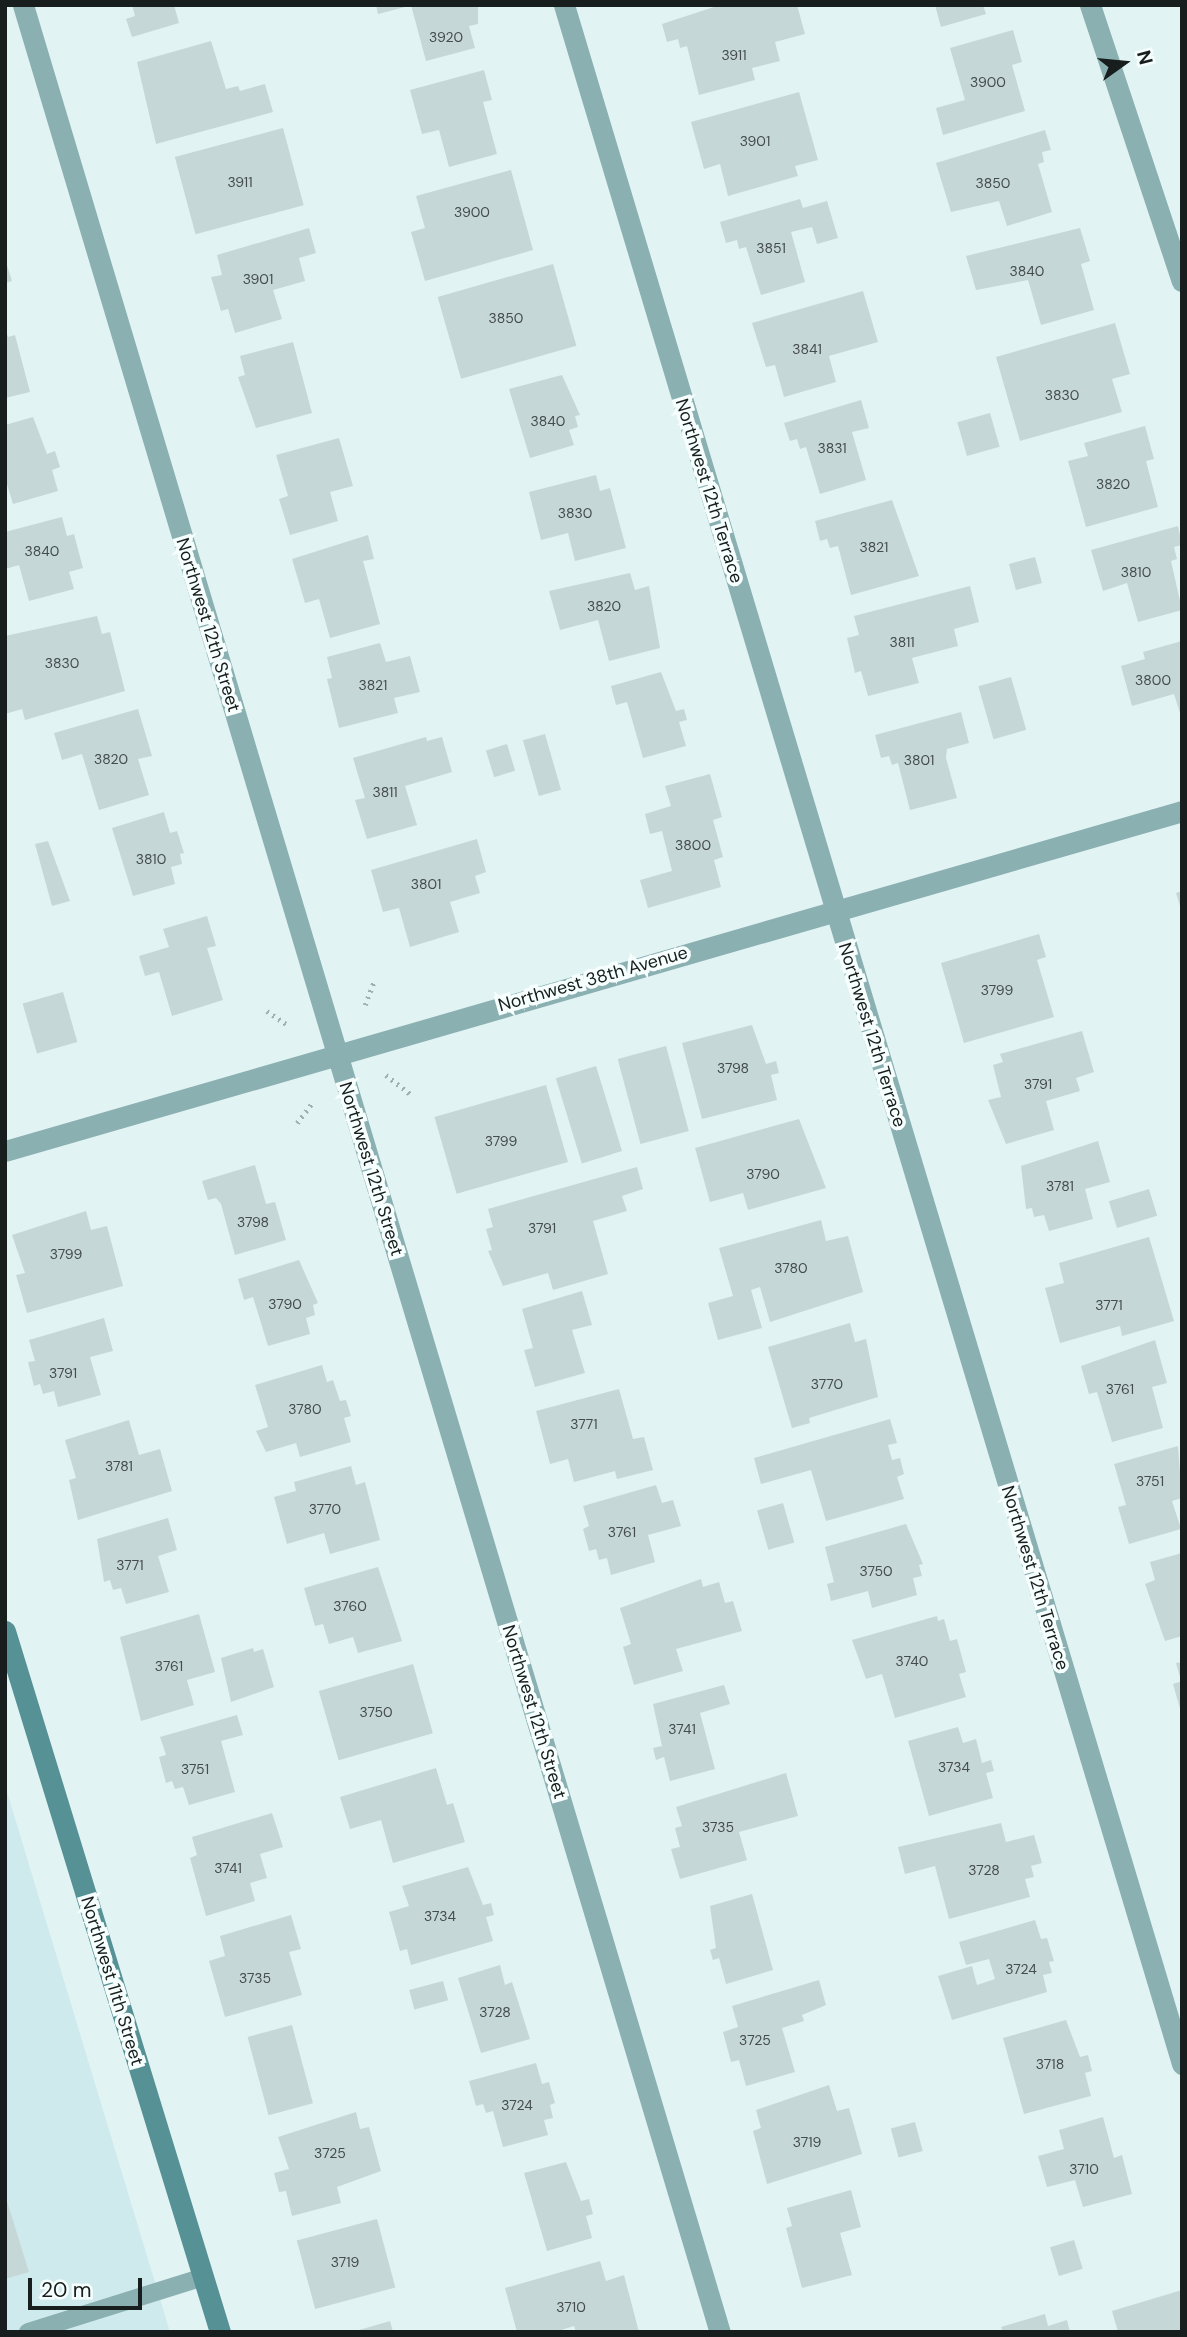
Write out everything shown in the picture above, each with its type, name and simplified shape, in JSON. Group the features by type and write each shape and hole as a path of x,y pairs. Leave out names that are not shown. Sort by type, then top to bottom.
{"street":[{"name":"Northwest 12th Street","path":"23,5 720,2332"},
{"name":"Northwest 12th Terrace","path":"564,5 1182,2064"},
{"path":"1090,5 1182,281"},
{"name":"Northwest 38th Avenue","path":"5,1151 834,909 1182,811"},
{"name":"Northwest 11th Street","path":"5,1630 220,2332"}],"lane":[{"path":"28,2332 203,2277"}],"path":[{"path":"365,1005 374,981"},
{"path":"267,1011 289,1026"},
{"path":"386,1076 410,1094"},
{"path":"297,1123 312,1103"}],"shaded area":[{"path":"5,1785 170,2332 5,2332"}],"building":[{"path":"132,5 174,5 179,23 132,37 126,19 135,16"},
{"path":"376,5 409,5 409,6 378,14"},
{"path":"411,5 478,5 478,24 469,26 475,48 426,61"},
{"path":"720,5 797,5 805,34 775,42 780,61 752,68 755,80 699,95 687,46 680,48 678,39 667,42 662,24"},
{"path":"935,5 983,5 986,14 941,27"},
{"path":"1013,30 1022,62 1012,65 1025,111 943,135 936,108 965,100 950,48"},
{"path":"211,41 226,89 238,86 240,91 265,84 273,112 156,144 137,62"},
{"path":"484,70 492,100 483,102 497,154 449,167 439,130 422,134 410,90"},
{"path":"799,92 818,160 795,166 798,176 728,196 720,164 704,169 691,122"},
{"path":"283,128 304,205 196,234 175,157"},
{"path":"1045,130 1051,150 1042,152 1044,162 1038,164 1052,212 1007,226 999,201 951,212 936,163"},
{"path":"511,170 533,250 425,281 411,232 425,228 416,196"},
{"path":"800,199 803,208 827,201 838,238 817,244 812,227 791,232 805,282 761,295 746,247 739,249 737,240 726,243 720,222"},
{"path":"309,228 316,253 299,258 305,281 273,290 282,319 235,333 228,309 221,311 211,277 222,275 217,255"},
{"path":"1080,228 1090,261 1081,264 1094,310 1041,325 1028,280 976,290 966,256"},
{"path":"5,259 12,281 5,283"},
{"path":"553,264 576,346 461,379 438,297"},
{"path":"863,291 878,342 829,356 836,382 784,397 775,365 766,367 752,323"},
{"path":"1115,323 1130,374 1112,379 1122,412 1020,441 996,357"},
{"path":"6,331 8,337 15,335 30,392 5,398"},
{"path":"293,342 312,413 256,428 238,377 245,375 240,356"},
{"path":"562,375 580,415 575,416 578,427 569,430 574,445 530,458 509,389"},
{"path":"861,400 869,428 852,432 866,480 820,494 806,447 800,449 797,439 790,441 784,423"},
{"path":"990,413 1000,447 967,456 957,422"},
{"path":"33,417 47,454 55,451 60,467 52,470 58,491 13,504 5,478 5,425"},
{"path":"1145,426 1154,459 1146,461 1158,507 1086,527 1068,461 1088,456 1084,443"},
{"path":"339,438 353,486 330,492 338,521 290,535 279,499 288,496 276,455"},
{"path":"596,475 600,491 610,488 626,548 575,561 568,533 541,540 529,492"},
{"path":"892,500 919,576 851,595 838,546 830,548 827,539 820,541 815,521"},
{"path":"62,517 67,536 74,534 83,568 69,572 74,589 29,601 19,565 5,569 5,532"},
{"path":"1178,526 1182,545 1174,547 1177,559 1171,561 1182,610 1138,622 1127,583 1103,591 1091,550"},
{"path":"368,535 374,559 363,561 380,624 330,638 319,599 305,603 292,559"},
{"path":"1035,557 1042,583 1016,590 1009,564"},
{"path":"630,573 635,590 649,586 660,648 609,661 598,620 560,630 549,591"},
{"path":"970,586 979,622 954,629 958,646 912,658 919,683 868,696 861,671 855,673 847,638 859,635 854,616"},
{"path":"97,616 102,634 110,632 125,691 25,720 22,709 5,714 5,636"},
{"path":"1182,641 1182,719 1174,694 1132,706 1121,666 1145,659 1143,652"},
{"path":"380,643 386,662 410,656 420,692 394,698 398,713 339,728 327,679 332,678 327,657"},
{"path":"661,672 676,711 684,709 687,720 679,722 686,746 643,758 627,702 616,705 611,686"},
{"path":"1011,677 1026,730 993,739 978,686"},
{"path":"138,709 152,756 138,759 149,795 99,810 82,754 62,760 54,733"},
{"path":"961,712 969,743 947,749 946,758 957,798 910,810 898,763 892,765 889,756 881,758 875,735"},
{"path":"545,734 561,790 539,796 523,740"},
{"path":"426,737 427,741 442,737 452,772 405,786 417,825 367,839 355,800 365,798 353,758"},
{"path":"507,744 515,771 494,777 486,750"},
{"path":"710,774 722,817 713,820 723,857 714,860 721,887 648,908 640,880 672,871 662,831 650,834 645,814 671,806 665,786"},
{"path":"164,812 170,833 177,831 184,853 180,854 182,864 171,867 175,884 133,896 112,828"},
{"path":"477,839 486,872 475,876 480,893 450,902 459,932 410,947 399,908 383,912 371,870"},
{"path":"48,841 70,901 52,906 35,844"},
{"path":"1182,891 1182,909 1181,909 1176,893"},
{"path":"207,916 216,946 207,948 223,1000 172,1016 159,972 145,976 139,956 169,947 163,929"},
{"path":"1039,934 1046,957 1037,960 1054,1017 964,1043 941,963"},
{"path":"63,992 77,1042 37,1054 23,1004"},
{"path":"752,1025 766,1064 776,1061 779,1073 771,1075 777,1100 702,1119 682,1043"},
{"path":"1082,1031 1094,1072 1076,1078 1080,1091 1046,1101 1054,1130 1006,1144 988,1100 1001,1097 993,1065 1003,1062 1000,1054"},
{"path":"666,1046 689,1131 640,1144 618,1059"},
{"path":"596,1066 622,1151 582,1163 556,1078"},
{"path":"546,1085 568,1162 457,1194 434,1117"},
{"path":"799,1119 826,1188 748,1210 743,1193 710,1202 695,1148"},
{"path":"1098,1141 1110,1182 1085,1189 1093,1219 1049,1231 1044,1215 1034,1217 1032,1208 1026,1209 1021,1166"},
{"path":"255,1165 266,1204 275,1202 286,1240 235,1255 221,1204 216,1198 208,1200 202,1181"},
{"path":"637,1167 643,1189 622,1196 627,1211 593,1221 608,1274 553,1290 548,1273 503,1286 488,1251 492,1250 486,1229 493,1227 488,1209"},
{"path":"1149,1189 1157,1216 1117,1228 1109,1201"},
{"path":"86,1211 91,1230 107,1226 123,1286 27,1313 16,1275 25,1273 12,1235"},
{"path":"821,1220 826,1241 848,1236 863,1292 770,1322 760,1287 751,1290 762,1328 718,1340 708,1303 733,1296 719,1248"},
{"path":"1149,1237 1174,1321 1122,1336 1120,1326 1060,1343 1045,1288 1064,1283 1059,1263"},
{"path":"299,1260 318,1303 313,1305 315,1315 306,1318 310,1334 268,1346 253,1297 244,1300 238,1279"},
{"path":"582,1291 592,1325 572,1330 585,1373 535,1387 524,1350 533,1348 522,1309"},
{"path":"104,1318 113,1351 90,1357 101,1395 58,1407 54,1391 43,1394 40,1384 34,1386 28,1362 35,1361 29,1340"},
{"path":"850,1323 855,1342 866,1339 878,1397 809,1418 810,1423 792,1428 768,1347"},
{"path":"1155,1340 1167,1383 1152,1387 1163,1428 1112,1442 1097,1392 1089,1394 1081,1366"},
{"path":"322,1365 327,1382 333,1380 340,1401 346,1400 351,1416 344,1418 351,1442 300,1457 296,1443 266,1452 256,1431 268,1427 255,1385"},
{"path":"619,1389 633,1439 644,1437 653,1470 617,1479 615,1471 574,1482 568,1459 550,1464 536,1411"},
{"path":"890,1419 897,1443 888,1445 892,1460 900,1458 904,1474 897,1477 904,1499 826,1521 811,1470 761,1484 754,1458"},
{"path":"129,1420 139,1455 160,1449 172,1491 78,1520 69,1480 76,1478 65,1440"},
{"path":"1178,1446 1182,1498 1172,1501 1181,1529 1129,1544 1118,1507 1126,1505 1114,1464"},
{"path":"351,1466 356,1485 365,1482 380,1540 330,1554 324,1533 287,1544 274,1497 296,1491 294,1482"},
{"path":"656,1485 662,1503 673,1500 681,1526 648,1535 655,1562 611,1575 607,1558 599,1560 596,1549 589,1551 583,1529 589,1526 583,1506"},
{"path":"783,1503 794,1542 768,1550 757,1510"},
{"path":"168,1518 177,1550 158,1556 169,1592 126,1604 121,1588 113,1590 110,1580 104,1582 97,1539"},
{"path":"906,1524 923,1564 919,1565 922,1576 913,1578 917,1595 872,1608 868,1591 831,1601 827,1584 834,1582 825,1547"},
{"path":"1182,1553 1182,1636 1165,1641 1145,1584 1155,1580 1150,1562"},
{"path":"378,1567 402,1641 358,1653 353,1637 329,1644 323,1624 315,1626 304,1588"},
{"path":"701,1579 703,1587 719,1582 725,1603 733,1601 742,1631 676,1649 683,1671 634,1685 623,1647 631,1644 620,1608"},
{"path":"199,1614 215,1672 187,1680 194,1705 141,1721 120,1637"},
{"path":"937,1616 938,1621 944,1619 950,1641 957,1639 966,1672 959,1674 966,1697 895,1718 882,1674 866,1679 852,1640"},
{"path":"253,1648 254,1652 263,1649 274,1687 231,1702 221,1658"},
{"path":"1182,1662 1182,1681 1181,1681 1176,1663"},
{"path":"413,1664 433,1733 339,1760 319,1691"},
{"path":"1182,1681 1182,1712 1181,1712 1173,1684"},
{"path":"724,1685 730,1704 700,1713 715,1769 670,1781 664,1757 656,1760 653,1748 662,1746 653,1704"},
{"path":"237,1715 243,1735 221,1741 235,1792 189,1805 183,1787 175,1789 172,1781 166,1783 159,1757 166,1755 160,1737"},
{"path":"958,1727 963,1743 976,1739 982,1763 991,1760 994,1771 986,1773 993,1798 929,1816 908,1741"},
{"path":"436,1768 447,1805 453,1803 465,1842 393,1863 381,1820 350,1829 340,1797"},
{"path":"786,1773 798,1816 739,1832 747,1860 680,1879 671,1849 680,1847 675,1828 682,1826 676,1807"},
{"path":"272,1813 283,1847 260,1854 267,1878 250,1883 255,1901 206,1916 190,1858 197,1855 192,1837"},
{"path":"1001,1823 1006,1842 1034,1835 1042,1863 1031,1866 1034,1877 1025,1879 1030,1897 949,1919 935,1866 905,1874 898,1847"},
{"path":"468,1867 483,1905 491,1903 494,1915 486,1917 493,1941 411,1965 407,1949 400,1951 389,1912 409,1906 402,1886"},
{"path":"752,1894 773,1970 726,1984 719,1958 713,1960 710,1950 716,1948 710,1906"},
{"path":"291,1915 301,1949 289,1952 302,1995 225,2017 209,1961 225,1956 220,1936"},
{"path":"1035,1920 1041,1939 1047,1938 1054,1961 1049,1962 1052,1973 1043,1975 1047,1992 952,2020 938,1976 972,1966 977,1985 995,1979 989,1959 966,1965 959,1942"},
{"path":"500,1965 505,1985 512,1982 530,2039 481,2053 458,1978"},
{"path":"819,1980 826,2005 802,2015 804,2021 782,2028 795,2072 746,2086 739,2060 731,2062 723,2032 738,2027 732,2006"},
{"path":"443,1981 448,2000 414,2009 409,1990"},
{"path":"1066,2020 1080,2057 1088,2055 1092,2071 1085,2073 1091,2096 1024,2114 1003,2038"},
{"path":"292,2025 313,2103 269,2115 248,2037"},
{"path":"536,2063 542,2084 549,2082 555,2103 550,2105 553,2118 544,2120 548,2135 503,2147 493,2111 486,2113 483,2104 476,2106 469,2081"},
{"path":"829,2085 837,2111 849,2108 862,2154 767,2184 753,2131 761,2128 756,2110"},
{"path":"356,2112 360,2129 369,2127 381,2171 337,2187 341,2203 292,2216 286,2191 279,2192 274,2173 289,2169 278,2137"},
{"path":"1103,2117 1114,2158 1122,2155 1132,2194 1083,2207 1075,2180 1047,2187 1038,2156 1064,2149 1059,2130"},
{"path":"915,2122 923,2151 899,2157 891,2128"},
{"path":"566,2162 581,2201 589,2199 593,2214 586,2216 592,2238 547,2251 524,2173"},
{"path":"851,2190 861,2227 840,2233 852,2275 802,2288 786,2228 792,2226 787,2208"},
{"path":"5,2195 29,2272 5,2279"},
{"path":"377,2219 395,2288 315,2309 297,2240"},
{"path":"1074,2240 1083,2269 1059,2276 1050,2247"},
{"path":"600,2261 606,2281 624,2275 639,2332 576,2332 574,2326 555,2332 517,2332 505,2288"},
{"path":"1182,2290 1182,2332 1118,2332 1112,2311"},
{"path":"1045,2314 1048,2326 1067,2320 1070,2332 1003,2332 1001,2327"},
{"path":"390,2321 393,2332 356,2332 356,2331"}]}
